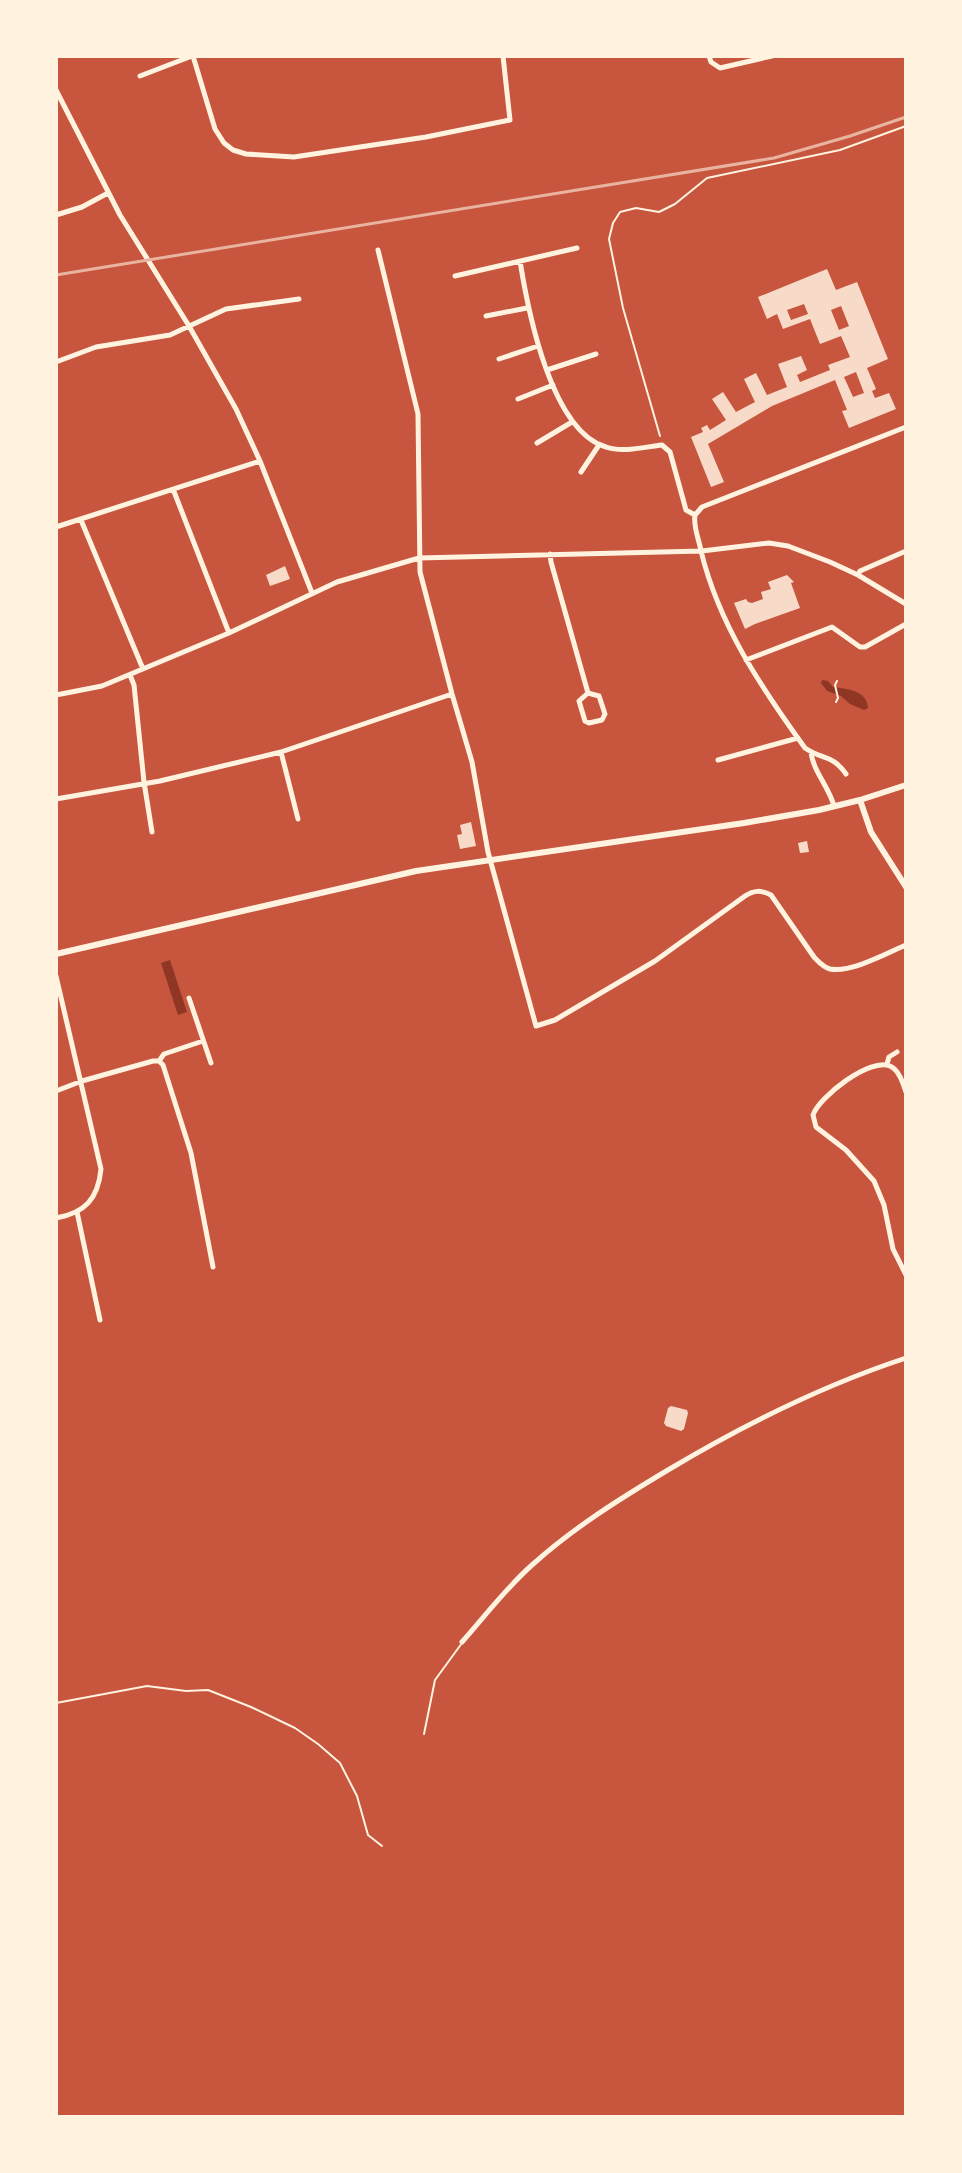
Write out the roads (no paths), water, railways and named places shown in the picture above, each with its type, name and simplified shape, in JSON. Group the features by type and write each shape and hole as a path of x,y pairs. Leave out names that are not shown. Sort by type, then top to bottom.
{"street":[{"path":"140,76 193,56 215,129 224,143 246,154 294,157 426,137 510,120 503,56"},
{"path":"709,56 711,62 720,68 772,56"},
{"path":"56,90 108,193 236,409 312,593"},
{"path":"56,215 82,207 108,193"},
{"path":"455,276 577,248"},
{"path":"378,250 418,414 420,572 472,762 490,859 536,1026 555,1020 655,961 755,891 771,895 814,957 830,969 853,966 906,945"},
{"path":"520,261 527,308 538,346 572,422 599,445 620,450 662,445 670,452 686,510 695,515"},
{"path":"56,362 96,347 170,335 226,309 299,299"},
{"path":"486,316 527,308"},
{"path":"499,359 538,346"},
{"path":"547,370 596,354"},
{"path":"518,399 553,385"},
{"path":"537,443 572,422"},
{"path":"846,774 833,759 811,752 798,738 745,661 706,571 694,523 695,515 702,507 906,427"},
{"path":"581,472 599,445"},
{"path":"56,527 260,461"},
{"path":"173,489 229,633"},
{"path":"81,520 143,669"},
{"path":"56,695 102,686 229,633 337,582 419,558 702,551 778,545 801,550 858,575 906,604"},
{"path":"858,575 860,571 906,551"},
{"path":"550,554 588,693"},
{"path":"745,661 832,627 860,647 865,647 906,624"},
{"path":"130,674 134,685 152,832"},
{"path":"588,693 599,696 605,714 602,720 585,721 579,701 588,693"},
{"path":"56,799 160,781 281,752 452,694"},
{"path":"718,760 798,738"},
{"path":"281,752 298,819"},
{"path":"811,752 834,806"},
{"path":"56,954 416,871 744,823 860,800 906,785"},
{"path":"860,800 871,832 906,887"},
{"path":"56,976 101,1169 96,1190 85,1207 56,1218"},
{"path":"189,998 211,1063"},
{"path":"159,1061 164,1054 203,1041"},
{"path":"887,1064 889,1057 897,1052"},
{"path":"56,1091 153,1061 163,1065 191,1153 213,1267"},
{"path":"906,1092 896,1071 887,1064 875,1066 845,1081 820,1102 813,1115 816,1127 856,1159 874,1181 884,1205 893,1249 906,1275"},
{"path":"77,1212 100,1320"},
{"path":"462,1642 531,1565 635,1490 719,1440 797,1399 906,1358"}],"lane":[{"path":"424,1734 435,1680 462,1642"}],"railway":[{"path":"56,275 774,158 906,117"}]}
